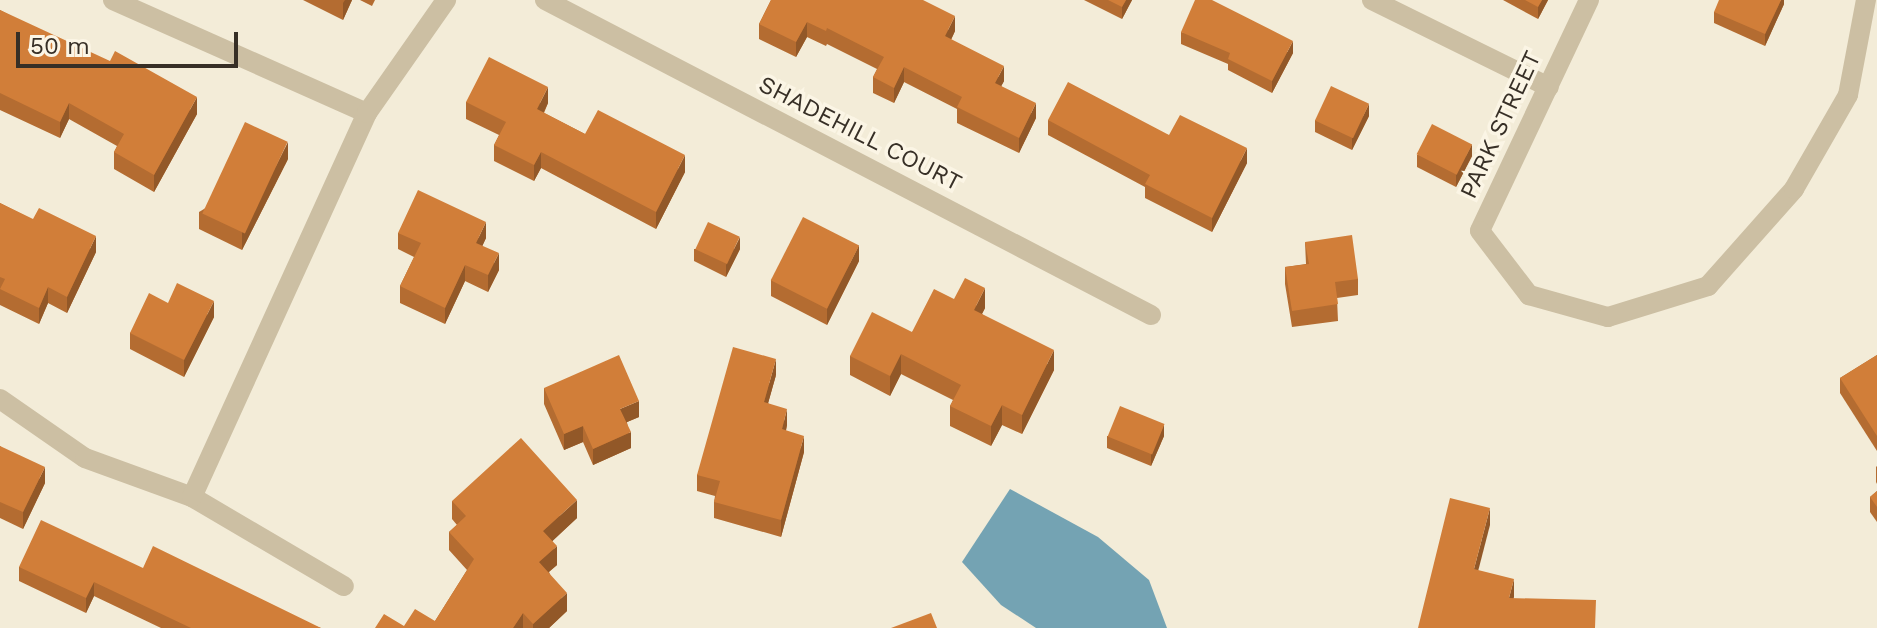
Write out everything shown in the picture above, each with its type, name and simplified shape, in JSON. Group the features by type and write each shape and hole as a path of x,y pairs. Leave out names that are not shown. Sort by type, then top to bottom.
{"street":[{"path":"113,0 367,113"},
{"path":"192,497 367,113 446,0"},
{"name":"SHADEHILL COURT","path":"545,0 1151,315"},
{"path":"1372,0 1549,87"},
{"name":"PARK STREET","path":"1589,0 1480,231 1529,295 1608,317 1708,286 1794,189 1848,95 1866,0"},
{"path":"0,399 85,458 192,497 344,586"}],"water":[{"path":"1010,489 1098,537 1149,580 1167,628 1036,628 1001,605 962,562"}],"building":[{"path":"771,0 923,0 955,16 945,36 1004,66 995,83 1036,103 1019,138 957,107 962,97 904,67 894,88 873,77 884,57 827,28 826,31 807,22 796,42 759,24"},
{"path":"1108,0 1126,0 1122,7"},
{"path":"1195,0 1212,0 1293,41 1272,81 1228,59 1230,53 1181,32"},
{"path":"1525,0 1542,0 1538,7"},
{"path":"1719,0 1781,0 1765,34 1714,12"},
{"path":"0,10 110,61 115,51 197,97 154,175 114,152 124,134 69,103 60,122 0,93"},
{"path":"489,57 548,87 537,109 585,134 598,110 685,155 656,212 541,152 534,165 494,145 506,122 466,102"},
{"path":"1068,82 1169,135 1180,115 1247,148 1212,218 1145,184 1150,175 1048,120"},
{"path":"1331,86 1369,104 1353,138 1315,120"},
{"path":"245,122 288,142 245,233 202,214"},
{"path":"1432,124 1472,144 1457,175 1417,154"},
{"path":"418,190 486,222 476,243 499,253 488,275 465,265 445,308 400,286 421,243 398,233"},
{"path":"0,203 33,219 39,208 96,236 67,297 48,287 39,308 0,289 5,279 0,277"},
{"path":"803,217 859,246 827,309 771,280"},
{"path":"708,222 740,237 727,264 695,249"},
{"path":"1352,235 1358,279 1335,282 1338,304 1292,311 1285,267 1309,264 1305,242"},
{"path":"965,278 985,288 974,310 1054,350 1022,415 1002,405 991,426 950,406 961,385 901,354 890,376 850,356 872,312 912,332 934,289 954,299"},
{"path":"177,283 214,301 184,360 130,333 149,293 168,303"},
{"path":"733,347 776,359 764,402 787,409 782,429 804,436 781,520 714,502 720,481 697,475"},
{"path":"619,355 639,401 620,409 631,432 593,449 583,426 564,434 544,388"},
{"path":"1877,355 1877,436 1840,378"},
{"path":"1120,406 1165,424 1152,455 1108,437"},
{"path":"521,438 577,500 543,531 557,546 539,562 567,593 533,624 523,613 513,628 375,628 384,614 404,626 415,609 435,621 474,559 449,532 466,516 452,501"},
{"path":"0,446 45,467 23,512 0,502"},
{"path":"1877,491 1877,507 1870,497"},
{"path":"1450,498 1490,508 1474,569 1514,579 1509,598 1596,600 1595,628 1418,628"},
{"path":"41,520 143,568 153,546 321,628 191,628 94,582 86,598 19,567"},
{"path":"931,613 937,628 891,628"}]}
